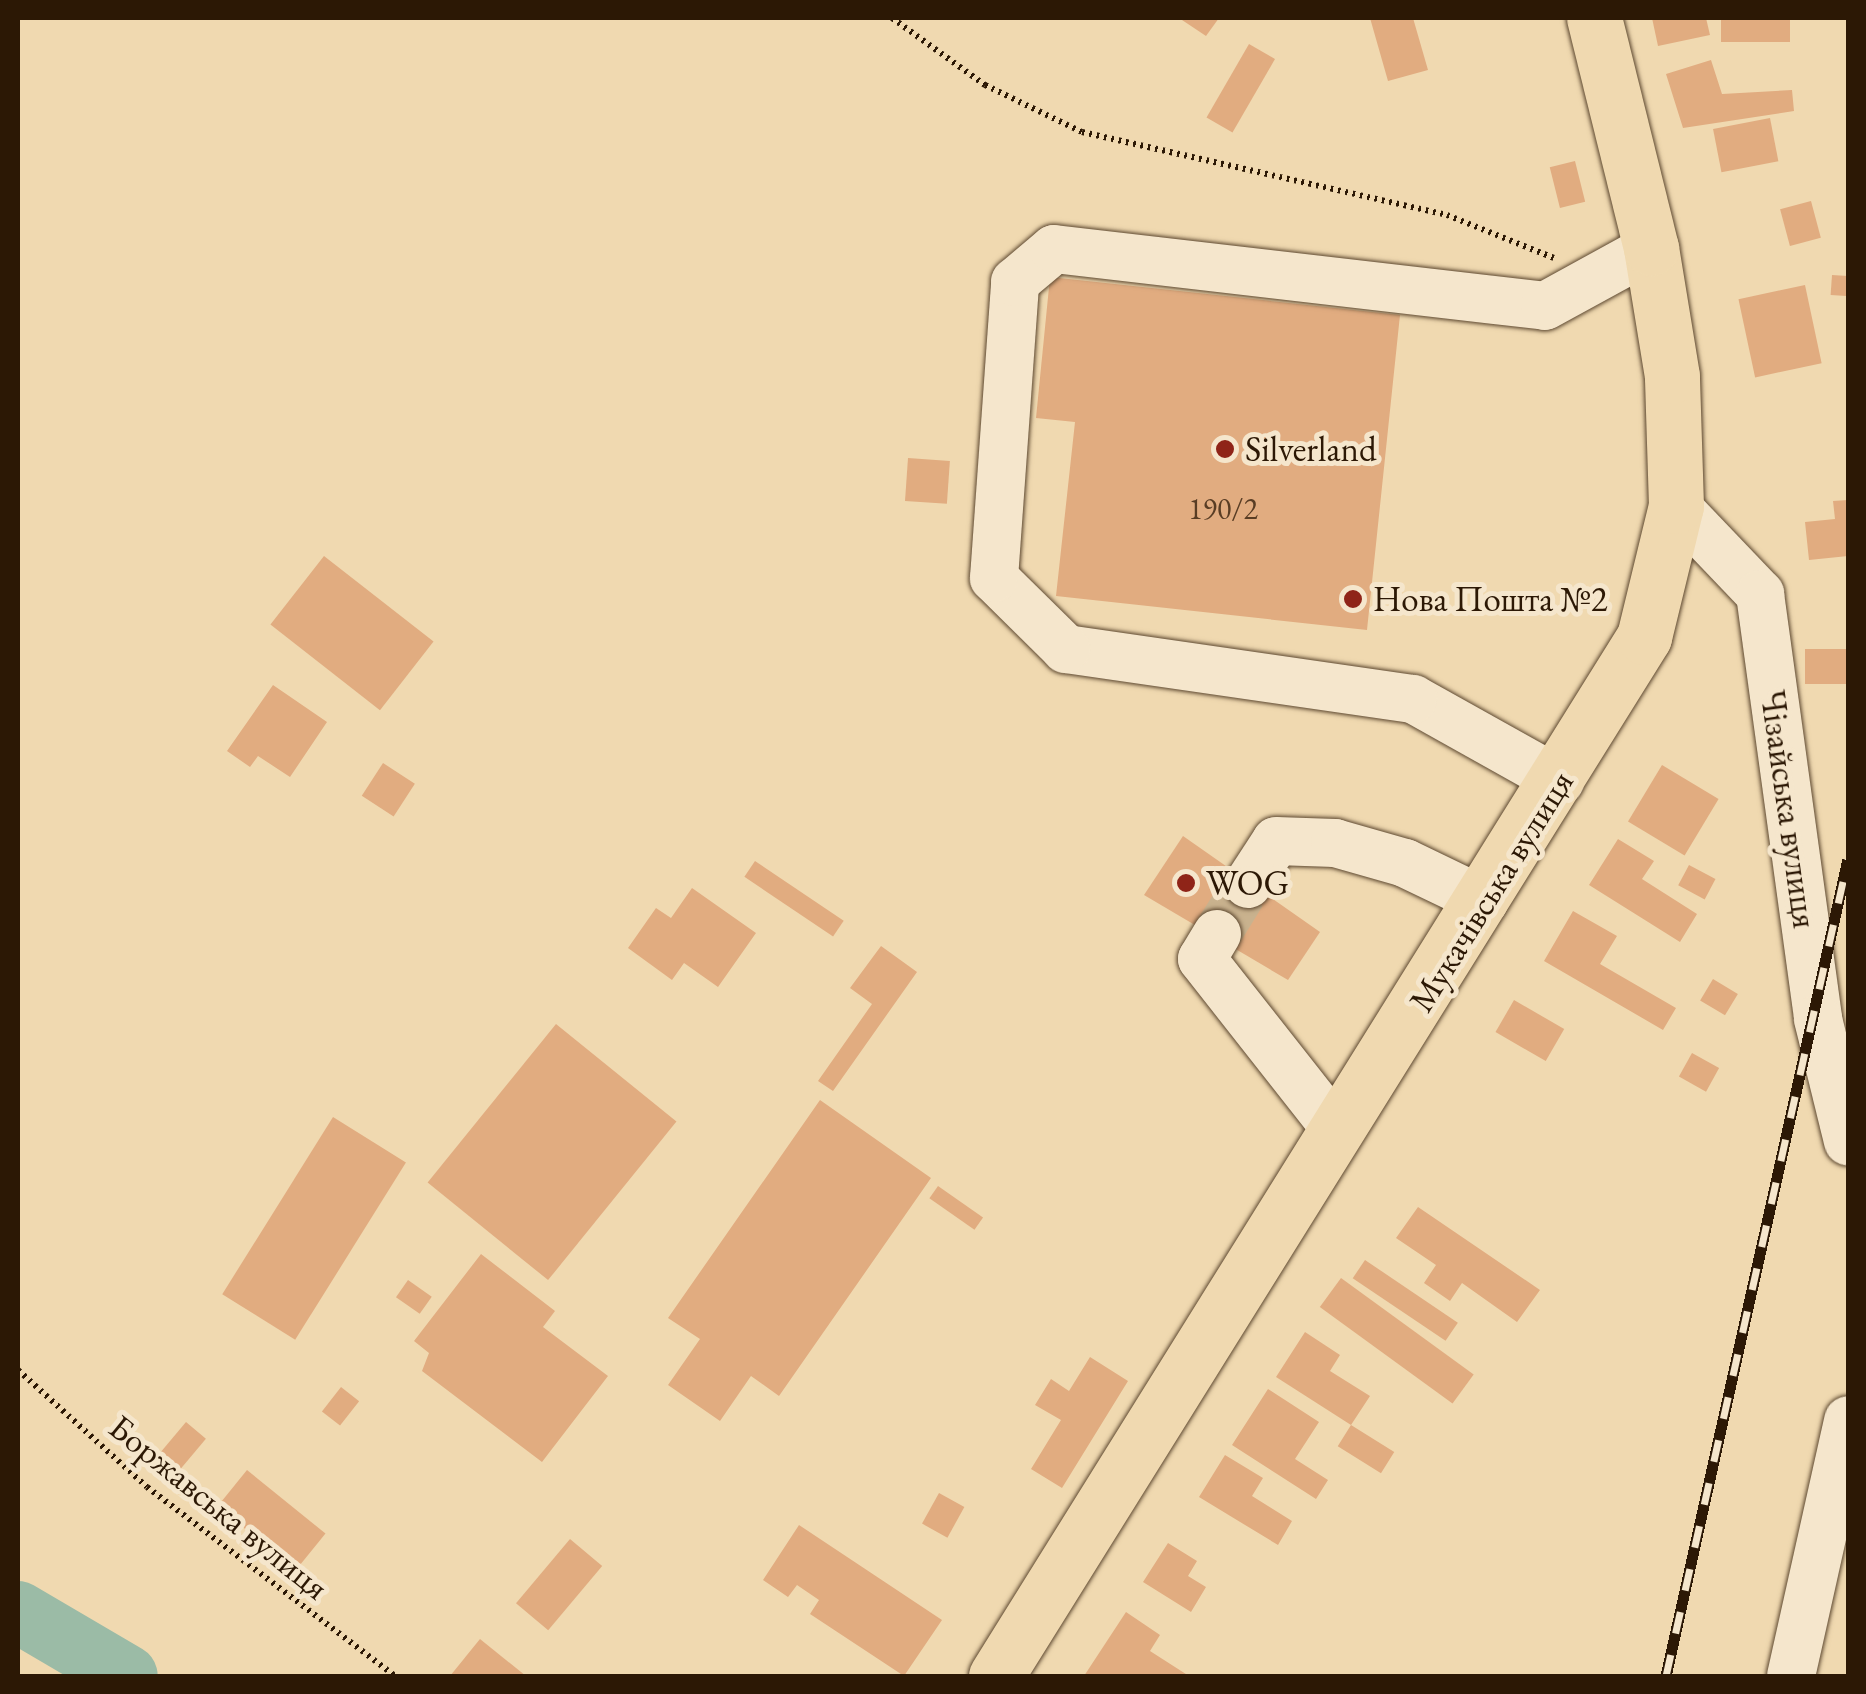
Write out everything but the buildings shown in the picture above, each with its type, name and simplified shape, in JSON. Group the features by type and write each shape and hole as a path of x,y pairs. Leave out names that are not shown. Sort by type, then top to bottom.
{"highway":[{"name":"Мукачівська вулиця","path":"996,1676 1560,781 1644,637 1676,506 1672,376 1651,248 1594,18"}],"street":[{"path":"1560,781 1413,700 1066,649 994,578 1015,282 1054,249 1545,306 1651,248"},
{"name":"Чізайська вулиця","path":"1676,506 1760,594 1818,1019 1848,1141"},
{"path":"1248,884 1276,841 1335,844 1405,863 1484,901"},
{"path":"1217,934 1202,959 1339,1134"},
{"path":"1791,1676 1848,1420"}],"path":[{"path":"892,18 986,86 1082,132 1446,216 1566,262 1584,284"},
{"name":"Боржавська вулиця","path":"18,1370 147,1487 395,1676"}],"waterway":[{"path":"18,1612 127,1676"}],"tunnel":[{"path":"1217,934 1248,884"}],"railway":[{"path":"1666,1676 1848,859"}],"place":[{"name":"Silverland","path":"1225,449"},
{"name":"Нова Пошта №2","path":"1353,599"},
{"name":"WOG","path":"1186,883"}]}
